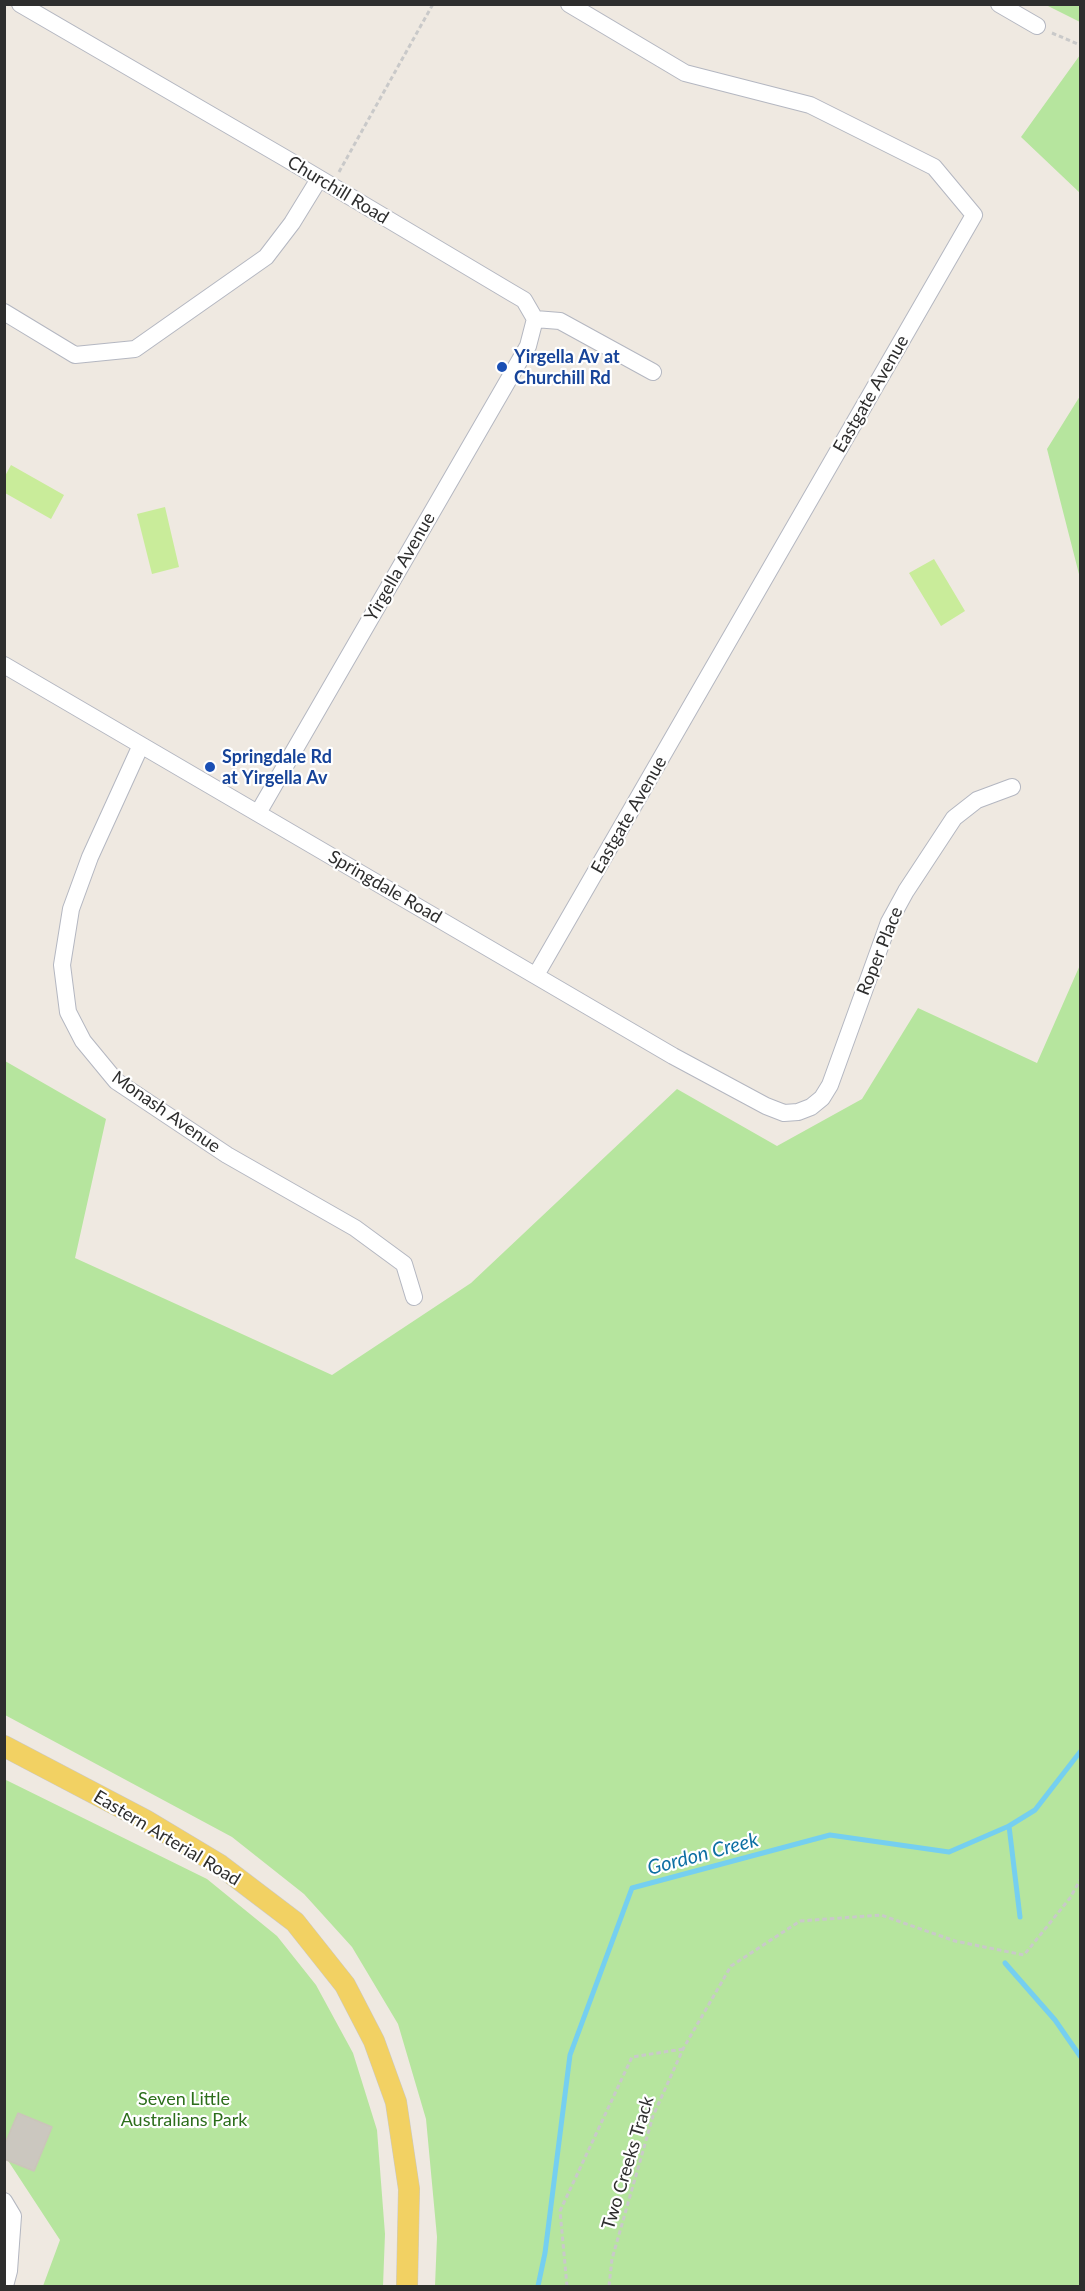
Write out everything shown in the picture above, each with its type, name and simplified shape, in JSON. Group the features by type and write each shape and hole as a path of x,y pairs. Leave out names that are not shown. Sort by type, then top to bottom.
{"main road":[{"name":"Eastern Arterial Road","path":"4,1746 145,1820 220,1865 295,1922 345,1985 374,2041 396,2103 408,2189 407,2286"}],"street":[{"name":"Churchill Road","path":"20,4 524,300 535,319"},
{"name":"Eastgate Avenue","path":"536,975 974,215 934,167 810,105 685,73 569,4"},
{"path":"999,4 1037,26"},
{"path":"4,312 75,355 135,349 266,257 325,182"},
{"path":"535,319 560,321 653,372"},
{"name":"Yirgella Avenue","path":"258,813 528,346 535,319"},
{"name":"Springdale Road","path":"4,665 673,1056 766,1106"},
{"name":"Monash Avenue","path":"141,745 90,857 71,909 62,965 68,1012 83,1041 116,1081 227,1155 355,1228 404,1264 414,1297"},
{"name":"Roper Place","path":"766,1106 784,1113 798,1112 811,1107 822,1098 838,1064 889,922 906,891 954,818 977,800 1012,787"},
{"path":"4,2201 13,2216 9,2271 5,2286"}],"path":[{"path":"325,182 433,4"},
{"path":"1037,26 1080,45"},
{"name":"Two Creeks Track","path":"609,2286 612,2259 653,2116 683,2049 730,1966 800,1921 881,1915 955,1941 1024,1955 1070,1898 1080,1880"},
{"path":"567,2286 560,2211 632,2057 683,2049"}],"green space":[{"path":"1046,5 1080,5 1080,22"},
{"path":"1080,55 1080,193 1021,137"},
{"path":"1080,396 1080,578 1047,449"},
{"path":"11,465 64,495 51,519 5,493 5,476"},
{"path":"165,507 179,567 152,574 137,514"},
{"path":"934,559 965,611 941,626 909,573"},
{"path":"1080,965 1080,2286 435,2286 437,2237 426,2119 398,2024 352,1947 304,1894 232,1837 5,1715 5,1061 106,1119 75,1258 332,1375 471,1283 677,1089 777,1146 862,1099 918,1008 1037,1063"},
{"name":"Seven Little Australians Park","path":"4,1779 207,1879 277,1936 316,1985 353,2053 377,2130 385,2234 383,2286 43,2286 60,2240 5,2156"}],"building":[{"path":"18,2113 52,2127 34,2171 4,2159 4,2146"}],"waterway":[{"name":"Gordon Creek","path":"538,2286 545,2253 570,2055 632,1888 830,1835 949,1852 1009,1826 1035,1810 1080,1752"},
{"path":"1009,1826 1020,1917"},
{"path":"1005,1963 1055,2020 1080,2056"}],"place":[{"name":"Yirgella Av at Churchill Rd","path":"502,367"},
{"name":"Springdale Rd at Yirgella Av","path":"210,767"}]}
